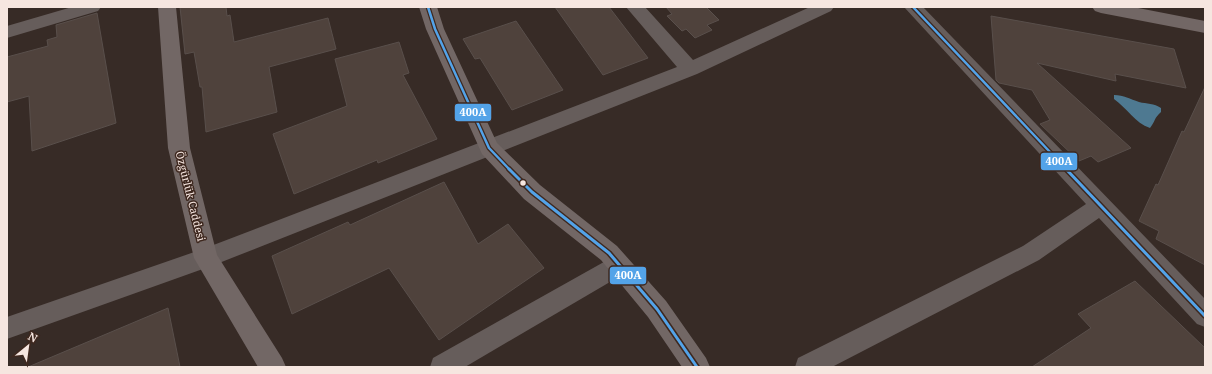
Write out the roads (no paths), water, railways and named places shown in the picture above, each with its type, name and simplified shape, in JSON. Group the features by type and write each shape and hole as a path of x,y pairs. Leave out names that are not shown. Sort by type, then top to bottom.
{"street":[{"path":"7,32 92,7"},
{"name":"Özgürlük Caddesi","path":"167,7 179,148 206,258 273,367"},
{"path":"428,7 435,29 489,148 532,192 609,253 657,309 697,367"},
{"path":"635,7 690,69"},
{"path":"7,328 206,258 489,148 690,69 825,7"},
{"path":"913,7 1205,316"},
{"path":"1101,7 1205,27"},
{"path":"807,367 1031,253 1101,205"},
{"path":"442,367 619,265"}],"water":[{"path":"1114,95 1124,96 1139,102 1156,105 1161,108 1161,112 1150,128 1135,119 1114,99"}]}
